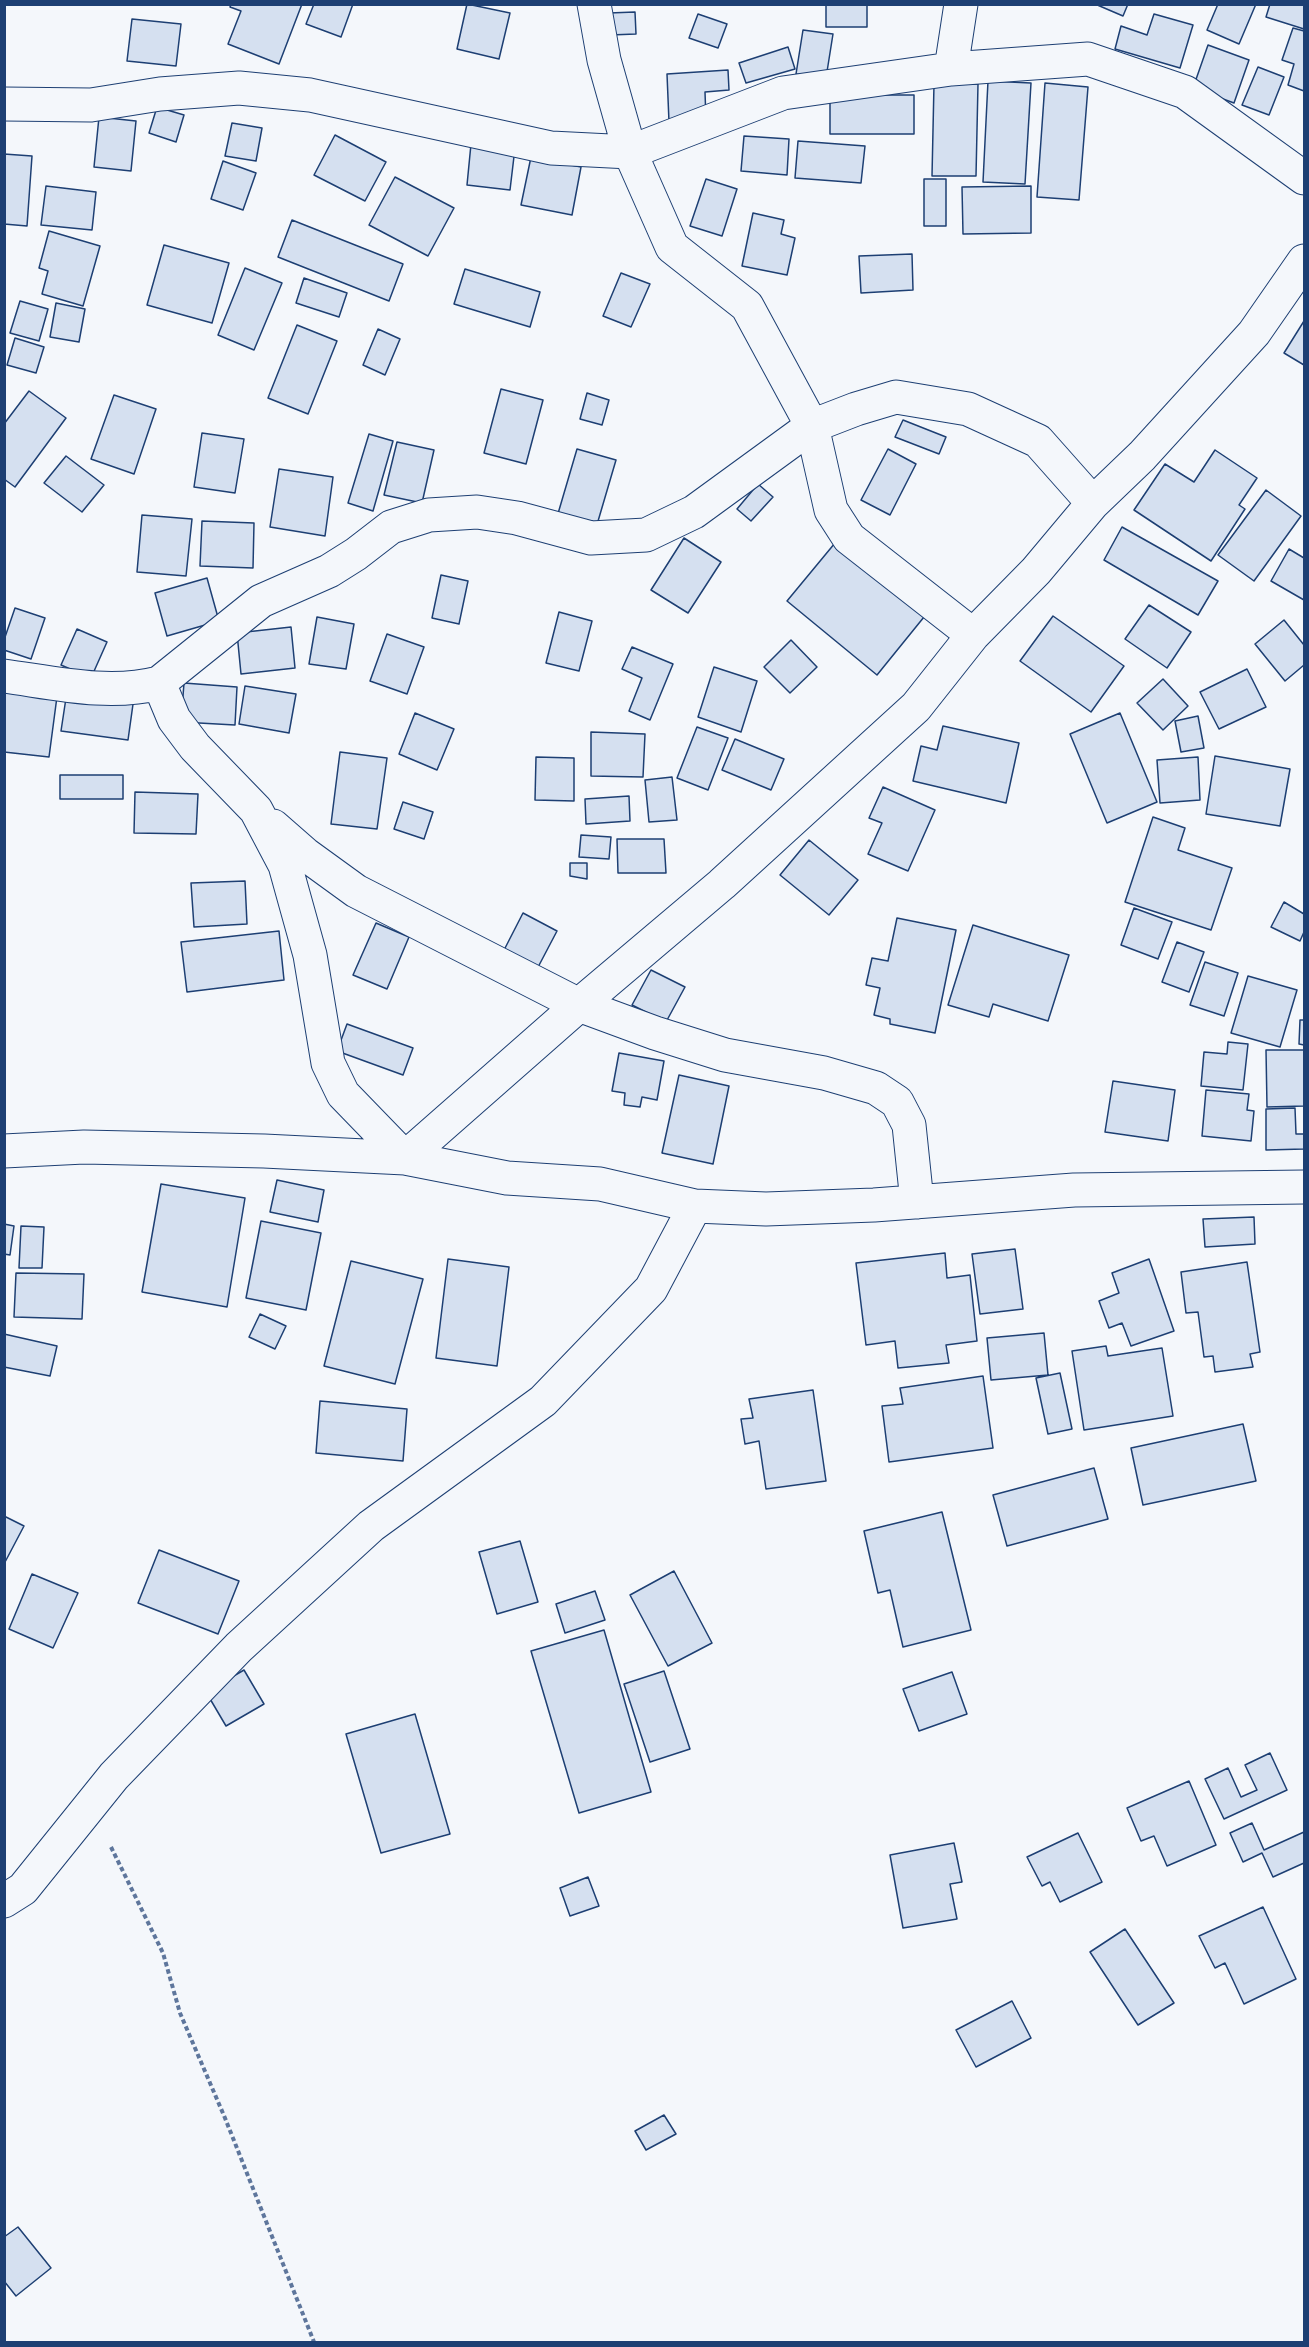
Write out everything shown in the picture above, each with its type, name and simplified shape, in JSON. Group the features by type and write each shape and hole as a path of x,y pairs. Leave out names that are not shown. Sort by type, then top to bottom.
{"street":[{"path":"594,4 604,60 630,152 672,247 747,306 812,426 831,510 849,538 973,635"},
{"path":"951,69 961,4"},
{"path":"4,104 91,105 160,94 239,88 310,95 551,148 630,152 783,93 951,69 1088,59 1185,92 1305,178"},
{"path":"405,1158 579,1005 722,884 916,708 973,635 1036,571 1093,502 1143,456 1254,333 1298,273"},
{"path":"4,676 94,688 141,688 159,683 261,601 329,571 391,527 429,515 477,513 517,518 591,538 646,535 694,512 812,426 896,397 968,409 1038,441 1093,502"},
{"path":"159,683 174,719 195,747 256,810 304,854 356,891 579,1005 655,1033 725,1055 824,1073 876,1088 897,1102 909,1125 917,1202"},
{"path":"256,810 285,865 310,955 328,1063 344,1094 405,1158"},
{"path":"4,1151 84,1147 264,1151 405,1158 507,1178 600,1184 695,1206 815,1209 1074,1190 1305,1187"},
{"path":"4,1902 22,1889 114,1776 239,1647 371,1526 543,1401 651,1289 695,1206"}],"path":[{"path":"78,1820 113,1849 163,1953 180,2013 225,2118 314,2343"}],"building":[{"path":"231,4 302,4 279,64 228,44 241,11 230,7"},
{"path":"314,4 353,4 341,37 306,24"},
{"path":"467,4 510,13 499,59 457,49"},
{"path":"826,4 867,4 867,27 826,27"},
{"path":"1095,4 1128,4 1123,16"},
{"path":"1218,4 1256,4 1239,44 1207,30"},
{"path":"1270,4 1304,4 1304,29 1266,17"},
{"path":"635,12 636,34 610,35 609,13"},
{"path":"698,14 727,24 718,48 689,38"},
{"path":"1154,14 1193,25 1180,68 1115,49 1121,26 1147,35"},
{"path":"132,19 181,24 176,66 127,61"},
{"path":"1293,28 1304,31 1304,91 1288,85 1294,64 1282,60"},
{"path":"803,30 833,34 826,78 796,74"},
{"path":"1208,45 1249,60 1234,103 1193,88"},
{"path":"788,47 795,69 746,83 739,63"},
{"path":"1258,67 1284,77 1269,115 1242,105"},
{"path":"728,70 729,90 705,92 706,120 669,122 667,74"},
{"path":"988,81 1031,83 1025,184 983,182"},
{"path":"1045,83 1088,87 1079,200 1037,197"},
{"path":"934,84 978,84 976,176 932,176"},
{"path":"830,95 914,95 914,134 830,134"},
{"path":"157,107 184,115 176,142 149,133"},
{"path":"99,117 136,121 131,171 94,167"},
{"path":"232,123 262,128 256,161 225,156"},
{"path":"335,135 386,162 365,201 314,175"},
{"path":"744,136 789,139 787,175 741,171"},
{"path":"798,141 865,146 861,183 795,178"},
{"path":"471,144 515,148 510,190 467,185"},
{"path":"4,154 32,156 27,226 4,224"},
{"path":"531,157 581,167 572,215 521,205"},
{"path":"223,161 256,173 243,210 211,199"},
{"path":"395,177 454,208 428,256 369,225"},
{"path":"706,179 737,189 722,236 690,226"},
{"path":"924,179 946,179 946,226 924,226"},
{"path":"46,186 96,192 92,230 41,225"},
{"path":"1031,186 1031,233 963,234 962,187"},
{"path":"753,213 784,220 781,234 795,238 787,275 742,266"},
{"path":"292,220 403,264 389,301 278,257"},
{"path":"49,231 100,246 83,306 42,294 48,271 39,268"},
{"path":"164,245 229,263 212,323 147,305"},
{"path":"912,254 913,290 861,293 859,256"},
{"path":"245,268 282,283 254,350 218,335"},
{"path":"465,269 540,292 530,327 454,304"},
{"path":"621,273 650,284 631,327 603,316"},
{"path":"304,278 347,293 339,317 296,303"},
{"path":"20,301 48,309 39,341 10,333"},
{"path":"56,303 85,309 79,342 50,337"},
{"path":"1304,321 1304,365 1284,353"},
{"path":"297,325 337,341 308,414 268,398"},
{"path":"378,329 400,339 385,375 363,365"},
{"path":"15,338 44,347 36,373 7,365"},
{"path":"501,389 543,400 526,464 484,453"},
{"path":"29,391 66,418 15,487 4,479 4,424"},
{"path":"587,393 609,400 602,425 580,419"},
{"path":"114,395 156,409 134,474 91,459"},
{"path":"903,420 946,437 939,454 895,437"},
{"path":"202,433 244,439 235,493 194,487"},
{"path":"369,434 393,441 373,511 348,503"},
{"path":"397,442 434,450 422,503 384,495"},
{"path":"577,449 616,460 596,528 557,517"},
{"path":"888,449 916,464 890,515 861,500"},
{"path":"1215,450 1257,478 1239,505 1245,509 1211,561 1134,510 1165,464 1194,482"},
{"path":"66,456 104,485 82,512 44,483"},
{"path":"279,469 333,477 325,536 270,527"},
{"path":"758,484 773,497 751,521 737,509"},
{"path":"1266,490 1301,516 1254,581 1218,555"},
{"path":"142,515 192,519 186,576 137,572"},
{"path":"202,521 254,523 253,568 200,566"},
{"path":"1122,527 1218,581 1198,615 1104,560"},
{"path":"684,538 721,562 688,613 651,590"},
{"path":"835,543 924,617 877,675 787,601"},
{"path":"1289,549 1304,558 1304,600 1271,581"},
{"path":"441,575 468,581 459,624 432,618"},
{"path":"207,578 219,621 167,636 155,593"},
{"path":"1149,605 1191,632 1167,668 1125,639"},
{"path":"15,608 45,618 31,659 4,650 4,640"},
{"path":"559,612 592,621 579,671 546,663"},
{"path":"1053,616 1124,666 1091,712 1020,661"},
{"path":"317,617 354,624 346,669 309,664"},
{"path":"1284,620 1304,645 1304,665 1285,681 1255,644"},
{"path":"291,627 295,668 241,674 237,633"},
{"path":"77,629 107,642 91,678 61,665"},
{"path":"387,634 424,647 407,694 370,681"},
{"path":"791,640 817,667 790,693 764,667"},
{"path":"632,647 673,664 650,720 629,711 642,678 622,669"},
{"path":"714,667 757,681 741,732 698,717"},
{"path":"1247,669 1266,707 1219,729 1200,692"},
{"path":"1163,679 1188,706 1163,730 1137,703"},
{"path":"4,683 58,689 49,757 4,752"},
{"path":"184,683 237,687 235,725 181,722"},
{"path":"245,686 296,694 289,733 239,724"},
{"path":"134,697 128,740 61,731 66,698"},
{"path":"415,713 454,729 437,770 399,754"},
{"path":"1120,713 1157,802 1107,823 1070,734"},
{"path":"1198,716 1204,748 1181,752 1175,721"},
{"path":"943,726 1019,743 1006,803 913,781 921,746 937,750"},
{"path":"697,727 728,738 708,790 677,778"},
{"path":"591,732 645,734 643,777 591,776"},
{"path":"735,739 784,759 771,790 722,770"},
{"path":"340,752 387,758 377,829 331,824"},
{"path":"1215,756 1290,769 1280,826 1206,814"},
{"path":"536,757 574,758 574,801 535,800"},
{"path":"1198,757 1200,800 1160,803 1157,760"},
{"path":"60,775 123,775 123,799 60,799"},
{"path":"672,777 677,820 649,822 645,780"},
{"path":"883,787 935,810 908,871 868,854 882,823 869,818"},
{"path":"135,792 198,794 196,834 134,833"},
{"path":"629,796 630,821 586,824 585,799"},
{"path":"403,802 433,812 424,839 394,829"},
{"path":"1153,817 1185,828 1178,850 1232,868 1211,930 1125,902"},
{"path":"581,835 611,837 609,859 579,857"},
{"path":"617,839 664,839 666,873 618,873"},
{"path":"809,840 858,880 829,915 780,875"},
{"path":"570,863 587,863 587,879 570,876"},
{"path":"245,881 247,924 194,927 191,883"},
{"path":"1284,902 1304,914 1304,932 1300,941 1271,927"},
{"path":"1134,908 1172,922 1158,959 1121,945"},
{"path":"523,913 557,931 536,971 502,954"},
{"path":"897,918 956,930 935,1033 890,1024 890,1019 874,1015 880,988 866,985 872,958 888,961"},
{"path":"376,923 409,937 387,989 353,975"},
{"path":"973,925 1069,955 1048,1021 993,1004 989,1017 948,1005"},
{"path":"279,931 284,980 187,992 181,942"},
{"path":"1177,942 1204,952 1189,992 1162,982"},
{"path":"1205,962 1238,973 1224,1016 1190,1005"},
{"path":"651,970 685,987 666,1022 632,1005"},
{"path":"1248,976 1297,990 1280,1047 1231,1033"},
{"path":"1300,1020 1304,1020 1304,1045 1299,1044"},
{"path":"347,1024 413,1048 403,1075 337,1051"},
{"path":"1228,1042 1248,1044 1243,1090 1201,1086 1204,1052 1227,1054"},
{"path":"1266,1050 1304,1050 1304,1106 1267,1107"},
{"path":"619,1053 664,1061 657,1100 642,1097 640,1107 624,1105 625,1093 612,1091"},
{"path":"679,1075 729,1086 713,1164 662,1153"},
{"path":"1113,1081 1175,1090 1168,1141 1105,1132"},
{"path":"1206,1090 1249,1094 1247,1110 1254,1111 1251,1141 1202,1136"},
{"path":"1295,1108 1296,1134 1304,1134 1304,1149 1266,1150 1266,1109"},
{"path":"277,1180 324,1190 318,1222 270,1212"},
{"path":"161,1184 245,1198 227,1307 142,1292"},
{"path":"1254,1217 1255,1244 1205,1247 1203,1219"},
{"path":"261,1221 321,1233 306,1310 246,1298"},
{"path":"4,1224 14,1226 10,1255 4,1254"},
{"path":"21,1226 44,1227 42,1268 19,1268"},
{"path":"1015,1249 1023,1309 980,1314 972,1254"},
{"path":"945,1253 947,1278 970,1275 977,1341 946,1345 949,1363 898,1368 895,1341 866,1345 856,1263"},
{"path":"448,1259 509,1267 497,1366 436,1358"},
{"path":"1149,1259 1174,1331 1131,1346 1122,1323 1109,1328 1099,1301 1119,1293 1112,1273"},
{"path":"351,1261 423,1279 395,1384 324,1366"},
{"path":"1247,1262 1260,1352 1250,1354 1253,1367 1215,1372 1213,1356 1204,1357 1198,1312 1186,1313 1181,1272"},
{"path":"16,1273 84,1274 82,1319 14,1317"},
{"path":"260,1314 286,1326 275,1349 249,1337"},
{"path":"1044,1333 1048,1375 991,1380 987,1338"},
{"path":"4,1334 57,1346 50,1376 4,1367"},
{"path":"1106,1346 1108,1356 1162,1348 1173,1416 1084,1430 1072,1351"},
{"path":"1060,1373 1072,1429 1048,1434 1036,1378"},
{"path":"983,1376 993,1448 889,1462 882,1406 903,1404 900,1388"},
{"path":"813,1390 826,1481 766,1489 759,1441 745,1444 741,1419 753,1418 749,1399"},
{"path":"320,1401 407,1409 403,1461 316,1453"},
{"path":"1243,1424 1256,1481 1143,1505 1131,1448"},
{"path":"1094,1468 1108,1519 1007,1546 993,1495"},
{"path":"942,1512 971,1630 903,1647 890,1590 878,1593 864,1531"},
{"path":"4,1516 24,1526 4,1564"},
{"path":"520,1541 538,1602 497,1614 479,1552"},
{"path":"159,1550 239,1581 218,1634 138,1603"},
{"path":"674,1571 712,1643 668,1666 630,1595"},
{"path":"32,1574 78,1593 53,1648 9,1629"},
{"path":"595,1591 605,1620 565,1633 556,1604"},
{"path":"604,1630 651,1792 579,1813 531,1651"},
{"path":"244,1670 264,1704 226,1726 206,1692"},
{"path":"664,1671 690,1749 650,1762 624,1684"},
{"path":"952,1672 967,1714 919,1731 903,1689"},
{"path":"415,1714 450,1834 381,1853 346,1734"},
{"path":"1270,1753 1287,1790 1224,1819 1205,1779 1228,1768 1241,1797 1257,1790 1245,1765"},
{"path":"1189,1781 1216,1845 1167,1866 1154,1836 1141,1841 1127,1808"},
{"path":"1252,1823 1264,1850 1304,1832 1304,1863 1273,1877 1262,1853 1243,1862 1230,1833"},
{"path":"1078,1833 1102,1882 1060,1902 1050,1882 1042,1886 1027,1857"},
{"path":"954,1843 962,1882 950,1884 957,1919 903,1928 890,1855"},
{"path":"588,1877 599,1906 570,1916 560,1888"},
{"path":"1263,1907 1296,1979 1244,2004 1225,1963 1215,1968 1199,1936"},
{"path":"1125,1929 1174,2003 1138,2025 1090,1952"},
{"path":"1012,2001 1031,2038 976,2067 956,2030"},
{"path":"664,2115 676,2134 646,2150 635,2131"},
{"path":"18,2227 51,2268 16,2296 4,2281 4,2237"}]}
